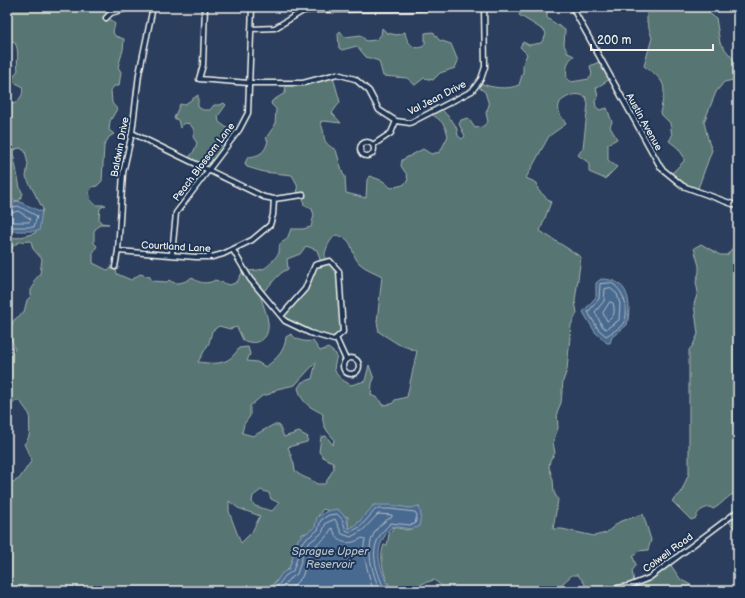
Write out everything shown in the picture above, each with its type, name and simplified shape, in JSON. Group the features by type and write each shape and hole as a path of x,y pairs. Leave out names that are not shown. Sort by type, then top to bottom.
{"street":[{"path":"106,18 111,14 132,7"},
{"name":"Baldwin Drive","path":"115,267 118,251 123,173 132,133 139,74 154,7"},
{"path":"205,7 203,65 198,79 249,83 303,83 337,74 355,79 369,91 379,110 396,122 390,133 374,145"},
{"name":"Peach Blossom Lane","path":"172,254 176,213 245,120 248,113 252,7"},
{"path":"251,28 275,28 303,11 311,8 411,9 442,7"},
{"name":"Val Jean Drive","path":"396,122 410,123 472,91 481,79 485,67 484,7"},
{"name":"Austin Avenue","path":"572,7 661,168 683,186 738,206"},
{"path":"132,133 264,197 274,199 303,195"},
{"name":"Courtland Lane","path":"118,251 212,257 233,250 252,240 270,225 273,215 274,199"},
{"path":"233,250 246,274 281,316 285,320 310,333 334,340 343,332 338,271 330,261 315,265 305,289 281,316"},
{"path":"336,338 346,360"},
{"name":"Colwell Road","path":"601,591 629,586 649,578 738,511"}],"green space":[{"path":"7,7 67,7 72,9 75,7 105,7 112,13 109,18 115,24 113,32 115,36 124,39 123,50 118,67 121,72 119,86 114,86 111,90 112,103 117,109 110,121 109,130 114,134 109,137 104,146 102,181 97,186 92,187 89,192 91,201 96,205 106,205 100,208 99,219 101,223 109,224 100,224 94,231 94,243 97,246 93,253 93,263 107,270 115,267 117,274 131,280 140,274 150,277 152,281 167,282 169,280 178,283 184,282 192,277 196,281 202,283 212,282 215,280 230,285 237,282 243,271 260,270 271,263 279,253 280,244 287,239 291,229 311,227 314,215 312,209 304,205 303,199 298,195 297,184 292,175 264,172 247,167 245,163 248,157 258,155 265,148 268,141 266,138 275,125 276,109 271,104 272,101 285,93 286,83 309,82 333,77 340,102 332,113 341,123 320,122 324,138 330,147 336,150 343,174 345,176 346,193 366,198 367,180 370,176 383,181 391,188 403,185 408,180 407,175 401,166 402,160 423,149 431,154 440,152 448,136 442,123 431,114 441,108 454,124 458,131 458,136 462,139 465,136 459,124 461,120 468,118 475,128 482,127 488,122 486,113 489,105 485,92 477,86 480,83 500,88 510,88 519,85 523,72 523,64 527,54 520,47 523,42 529,45 541,43 546,35 545,31 519,15 524,7 534,7 537,10 544,9 547,12 547,18 565,30 564,45 568,53 574,56 568,63 567,79 571,82 589,79 592,75 590,66 601,61 610,79 596,88 598,97 595,101 596,107 600,110 607,108 612,122 610,127 617,139 608,144 608,160 617,167 605,179 589,172 589,163 578,155 583,148 588,104 586,97 583,95 569,96 560,102 559,105 560,113 566,124 549,136 526,178 537,183 538,190 551,202 540,231 581,257 575,301 577,313 571,325 567,370 563,381 561,403 557,412 558,428 553,442 555,453 550,460 549,467 553,480 554,492 558,500 553,529 562,529 594,536 606,533 619,522 643,514 651,540 648,550 638,551 633,557 636,565 632,571 634,582 597,591 582,591 585,584 578,575 572,575 562,584 560,591 443,591 442,586 434,580 421,584 415,591 393,591 387,581 383,569 382,550 384,545 387,545 389,534 394,527 407,530 414,528 417,510 373,505 370,516 365,517 350,529 348,526 348,517 323,509 318,516 315,531 302,534 289,568 274,583 270,591 7,591 7,485 19,479 32,460 24,444 27,441 29,434 30,415 20,401 16,401 7,408 7,358 15,350 10,335 10,329 14,320 24,312 27,300 31,296 31,290 35,284 33,282 40,274 42,259 33,249 31,241 19,242 13,246 10,255 7,255 7,236 17,238 35,233 43,209 26,177 28,164 25,151 20,148 16,149 13,153 20,188 23,194 19,201 7,199 7,159 11,154 7,143 7,102 14,104 23,92 22,86 11,81 18,70 17,50 15,43 7,40","holes":["336,235 347,240 359,263 367,269 382,276 377,322 379,332 398,344 417,351 407,397 395,400 392,404 382,405 379,399 371,395 372,383 374,379 369,365 365,381 351,385 341,379 336,373 334,367 336,354 328,348 320,351 313,341 301,340 291,334 286,337 280,354 266,367 257,362 247,361 250,354 248,347 239,348 235,354 226,361 216,363 198,362 209,343 212,331 219,326 230,329 237,327 243,340 248,342 258,342 265,337 268,322 260,294 280,274 288,269 287,259 300,254 306,246 317,250 321,263 313,267 305,289 281,314 307,331 323,337 336,337 342,327 336,268 331,266 325,260 325,252 333,237","316,362 312,379 302,382 298,388 304,402 323,414 324,425 334,439 333,445 326,436 321,437 319,452 324,458 333,462 334,468 325,484 317,484 295,471 288,447 307,442 308,437 299,432 284,437 279,425 273,425 253,436 242,433 244,424 250,416 250,406 262,396 270,394 277,389 295,385","261,490 269,493 271,499 279,503 272,511 255,506 252,502 253,496","229,501 238,508 260,516 252,532 241,543 229,511"]},
{"path":"647,7 706,7 710,14 716,18 720,43 738,65 738,79 724,82 716,92 704,122 712,150 697,191 669,176 684,161 684,157 678,148 669,141 672,136 670,123 660,113 664,90 663,85 652,72 644,66 652,38 647,22"},
{"path":"382,28 387,33 397,35 405,32 409,43 418,48 425,45 425,33 433,32 439,40 451,44 458,61 455,68 440,73 433,80 424,78 415,85 407,78 383,76 379,61 366,57 357,46 342,50 339,48 338,34 340,31 345,37 361,35 366,41 376,40 381,35"},
{"path":"198,95 198,107 203,110 210,110 214,105 224,103 226,105 218,116 219,122 235,134 208,170 188,159 194,151 197,143 193,137 194,130 190,124 185,123 180,128 178,120 174,118 180,104 184,105"},
{"path":"701,244 720,255 727,255 735,245 738,246 738,492 731,495 713,509 710,507 701,510 696,518 691,520 672,501 681,493 689,473 689,350 698,334 694,304 698,292 696,282 699,266 694,248"},
{"path":"738,512 738,530 736,531 728,520"},
{"path":"670,564 681,580 691,585 693,589 692,591 617,591 647,579"}],"water":[{"path":"18,201 42,212 39,231 7,231 7,205"},
{"path":"601,279 618,283 623,287 628,300 629,308 627,325 612,337 610,343 607,343 595,332 583,312 596,297 596,283"},
{"name":"Sprague Upper Reservoir","path":"374,505 390,505 410,508 419,506 421,515 419,527 410,529 393,526 386,534 379,549 380,565 390,591 270,591 282,573 289,569 298,539 315,527 317,517 327,511 337,509 346,517 349,529 357,524"}]}
